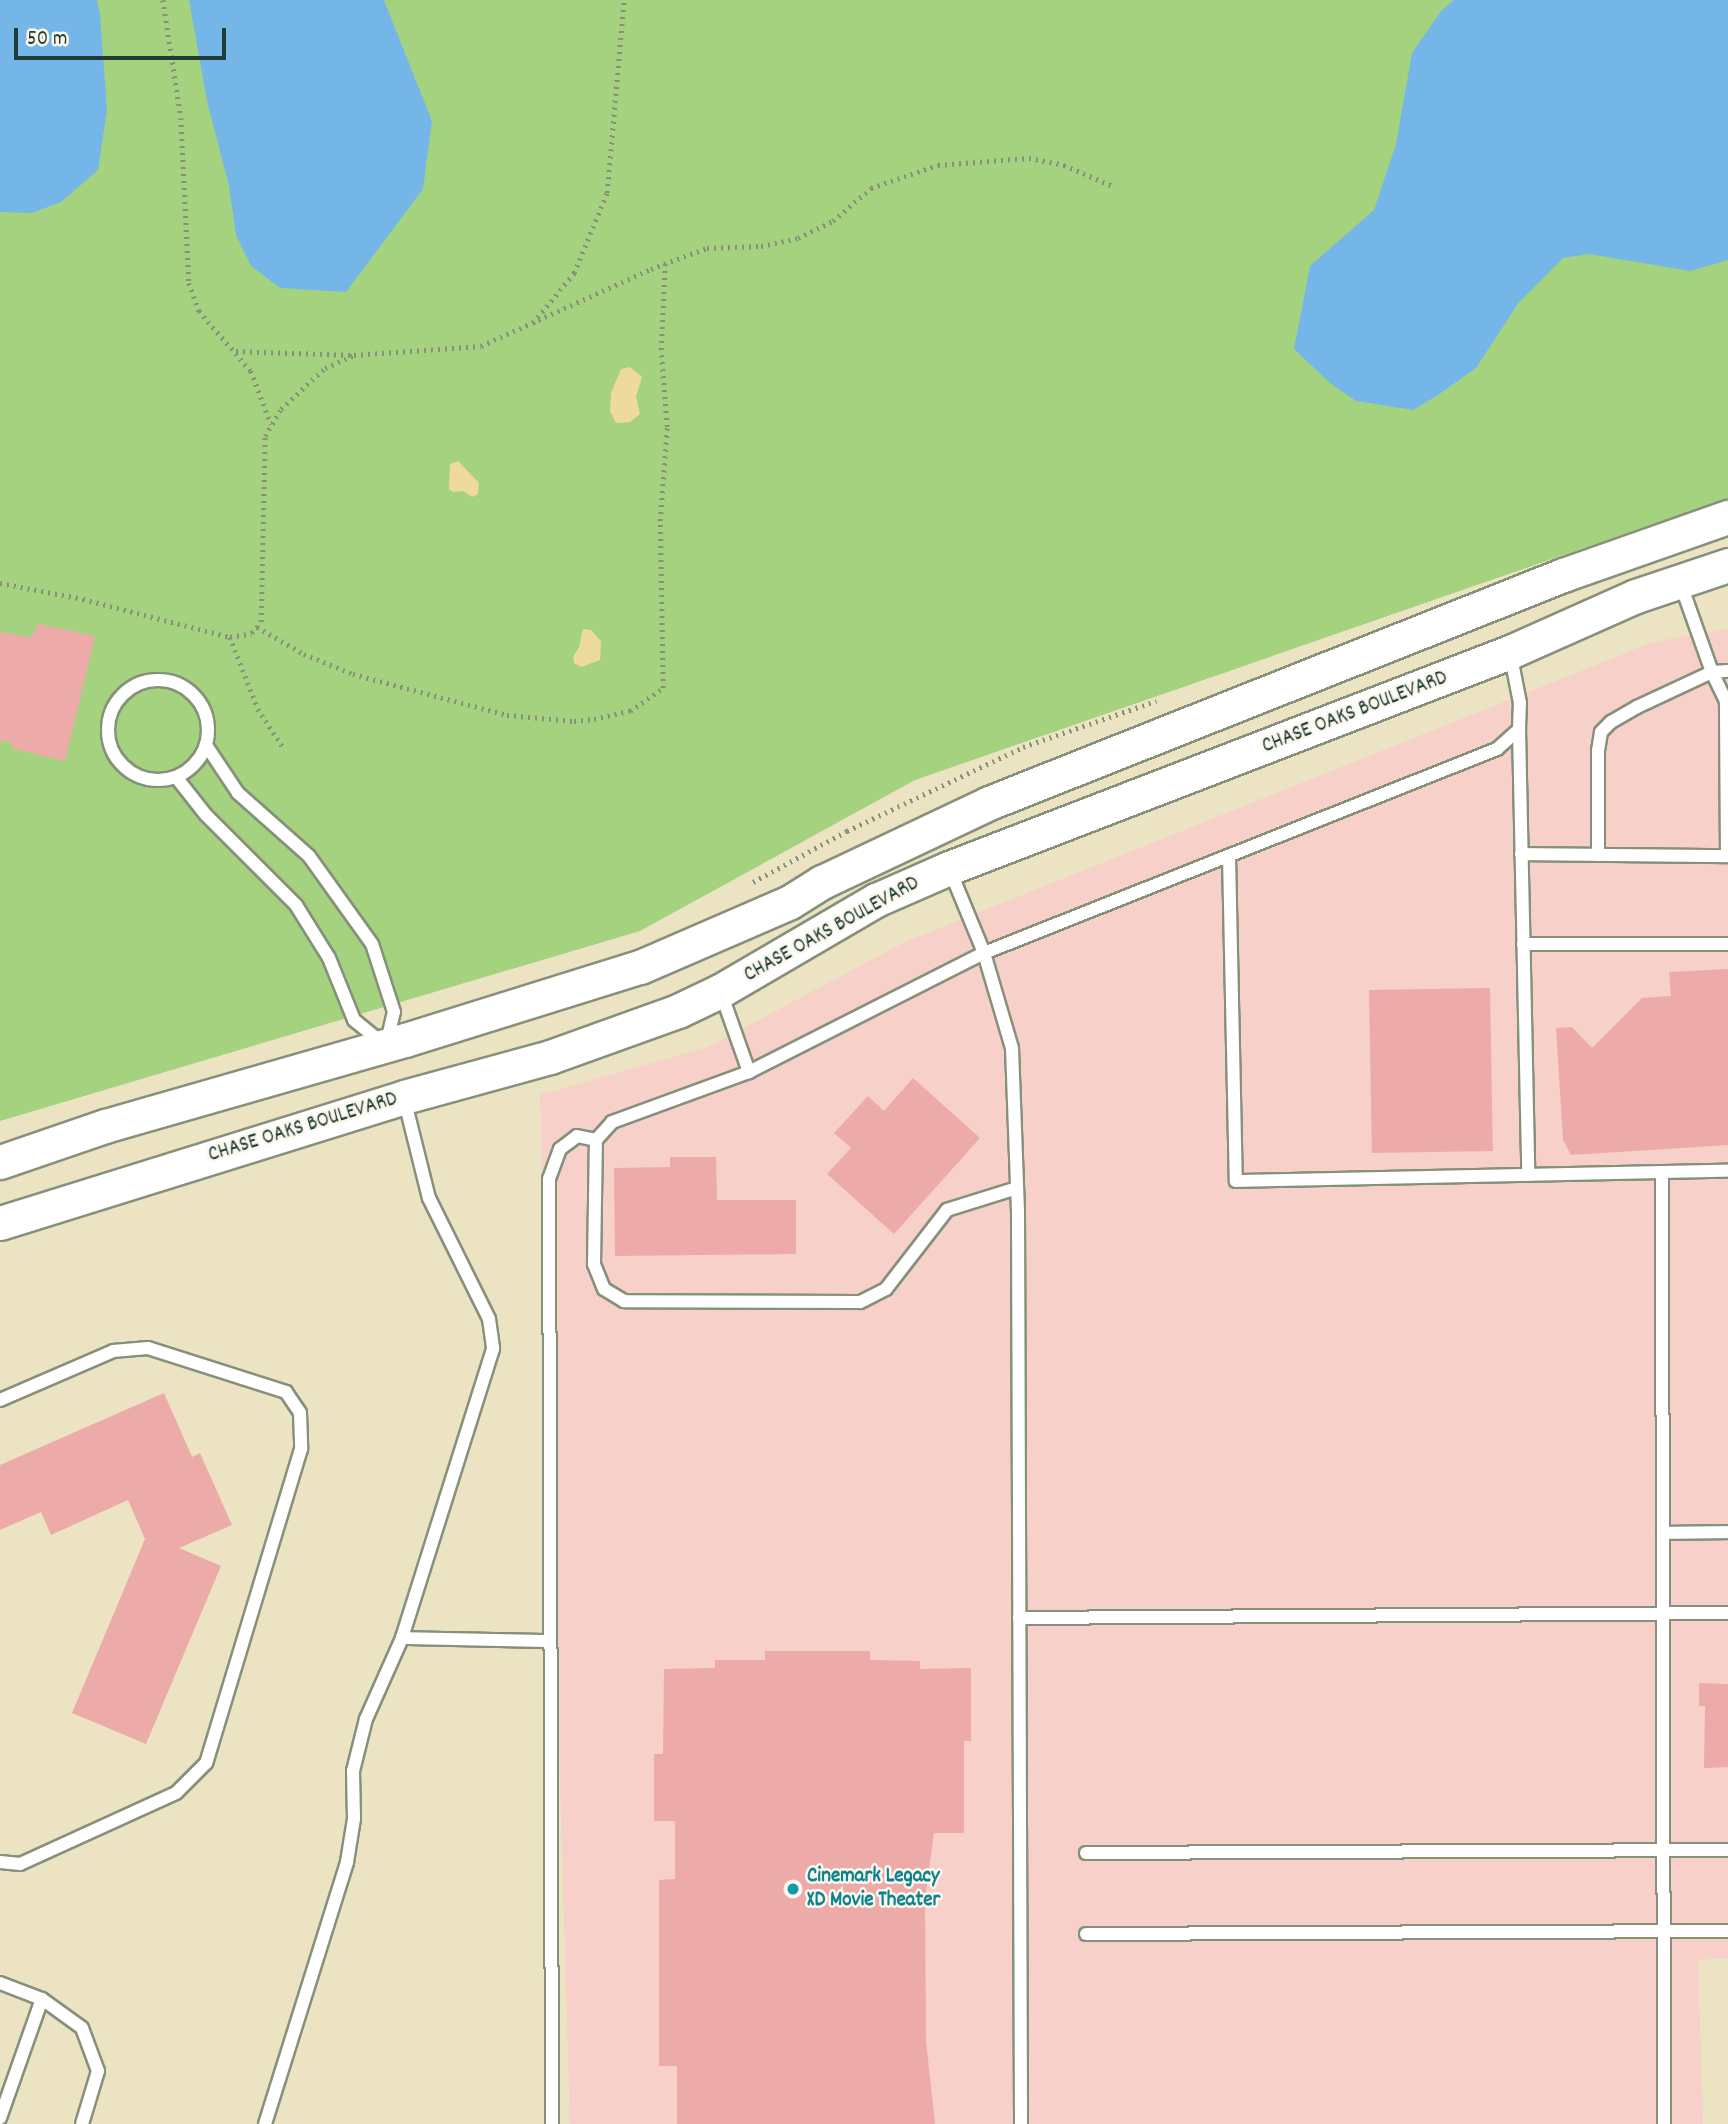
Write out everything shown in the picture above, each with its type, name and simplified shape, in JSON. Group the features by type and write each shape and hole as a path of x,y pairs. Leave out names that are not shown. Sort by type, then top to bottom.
{"street":[{"name":"CHASE OAKS BOULEVARD","path":"0,1162 105,1126 386,1046 640,967 790,902 822,882 989,803 1494,603 1728,517"},
{"name":"CHASE OAKS BOULEVARD","path":"0,1223 404,1097 550,1057 678,1011 720,991 876,900 948,868 1510,652 1636,596 1728,565"},
{"path":"1494,603 1510,652"},
{"path":"932,829 948,868"},
{"path":"386,1046 404,1097"}],"lane":[{"path":"1521,854 1727,856 1726,701 1712,672 1680,581"},
{"path":"1510,652 1520,703 1528,1175"},
{"path":"1598,855 1598,751 1601,732 1611,722 1637,707 1712,672 1728,671"},
{"path":"162,679 183,686 200,701 208,722 206,745 195,764 176,777 158,780 140,777 124,768 112,754 107,736 108,719 114,704 125,691 139,682 162,679"},
{"path":"1017,1188 947,1210 887,1289 860,1302 624,1301 604,1289 594,1264 596,1140 612,1122 749,1072 984,953 1497,749 1519,729"},
{"path":"176,777 206,815 296,905 329,958 354,1020 386,1046 394,1012 372,944 309,856 238,793 206,745"},
{"path":"1230,856 1236,1181 1728,1171"},
{"path":"948,868 984,953 1012,1048 1017,1188 1021,2124"},
{"path":"1523,944 1728,944"},
{"path":"720,991 749,1072"},
{"path":"265,2124 347,1862 354,1819 353,1771 366,1719 402,1638 493,1349 489,1319 429,1198 404,1097"},
{"path":"552,2124 549,1179 560,1149 577,1136 596,1140"},
{"path":"1662,1172 1664,2124"},
{"path":"0,1400 113,1351 148,1348 286,1392 300,1413 301,1449 206,1763 176,1793 20,1864 0,1862"},
{"path":"1663,1533 1728,1532"},
{"path":"1019,1618 1728,1613"},
{"path":"402,1638 550,1640"},
{"path":"1086,1853 1728,1850"},
{"path":"1086,1934 1728,1931"},
{"path":"0,1983 42,1999 82,2028 98,2071 82,2124"},
{"path":"0,2118 42,1999"}],"path":[{"path":"163,0 181,118 189,283 199,311 251,371 271,425"},
{"path":"532,324 574,273 607,193 624,0"},
{"path":"234,351 354,355 481,346 707,248 761,246 797,238 832,221 871,188 938,165 1029,158 1064,164 1113,186"},
{"path":"257,627 304,654 353,674 507,715 574,721 594,719 630,711 663,688 660,521 667,428 661,350 665,264"},
{"path":"0,583 83,599 230,637 252,634 261,622 265,436 281,409 325,368 354,355"},
{"path":"230,637 258,709 283,747"}],"shaded area":[{"path":"1728,629 1728,1958 1698,1960 1703,2124 570,2124 540,1095 708,1047 905,942 1653,642"}],"green space":[{"path":"0,0 1728,0 1728,498 915,780 640,931 0,1121"}],"sand":[{"path":"630,367 642,377 636,397 640,414 630,422 616,423 610,411 611,393 621,369"},
{"path":"458,461 479,483 478,494 472,497 463,491 453,492 449,489 450,464"},
{"path":"583,629 591,630 601,641 600,660 581,667 574,663 573,657 579,647"}],"water":[{"path":"0,0 97,0 100,15 107,110 98,170 61,202 32,213 0,212"},
{"path":"189,0 384,0 432,121 423,189 346,292 280,288 251,266 236,235 229,186 207,101"},
{"path":"1454,0 1728,0 1728,260 1690,271 1589,254 1563,258 1519,302 1476,368 1438,395 1413,410 1356,401 1330,383 1294,349 1310,266 1374,210 1396,144 1412,53 1441,11"}],"building":[{"path":"38,624 95,636 65,761 11,748 12,742 0,741 0,632 31,637"},
{"path":"1728,969 1728,1145 1571,1155 1563,1140 1556,1028 1572,1027 1592,1048 1642,998 1671,996 1669,972"},
{"path":"1490,988 1493,1151 1372,1153 1369,990"},
{"path":"913,1078 980,1138 894,1234 827,1174 851,1148 834,1133 868,1096 884,1111"},
{"path":"670,1157 716,1157 717,1200 796,1200 796,1254 615,1256 614,1168 670,1167"},
{"path":"164,1393 192,1457 200,1453 232,1525 179,1548 221,1566 146,1744 72,1713 145,1539 128,1500 51,1535 41,1512 0,1530 0,1465"},
{"name":"Cinemark Legacy XD Movie Theater","path":"765,1651 870,1651 870,1660 920,1661 920,1669 971,1668 971,1741 964,1741 964,1833 934,1833 925,1899 926,2041 935,2124 677,2124 677,2066 659,2066 659,1880 675,1879 675,1821 654,1821 654,1754 663,1754 664,1669 715,1668 715,1660 765,1660"},
{"path":"1699,1683 1728,1684 1728,1767 1704,1768 1705,1706 1699,1706"}],"place":[{"name":"Cinemark Legacy XD Movie Theater","path":"793,1889"}]}
